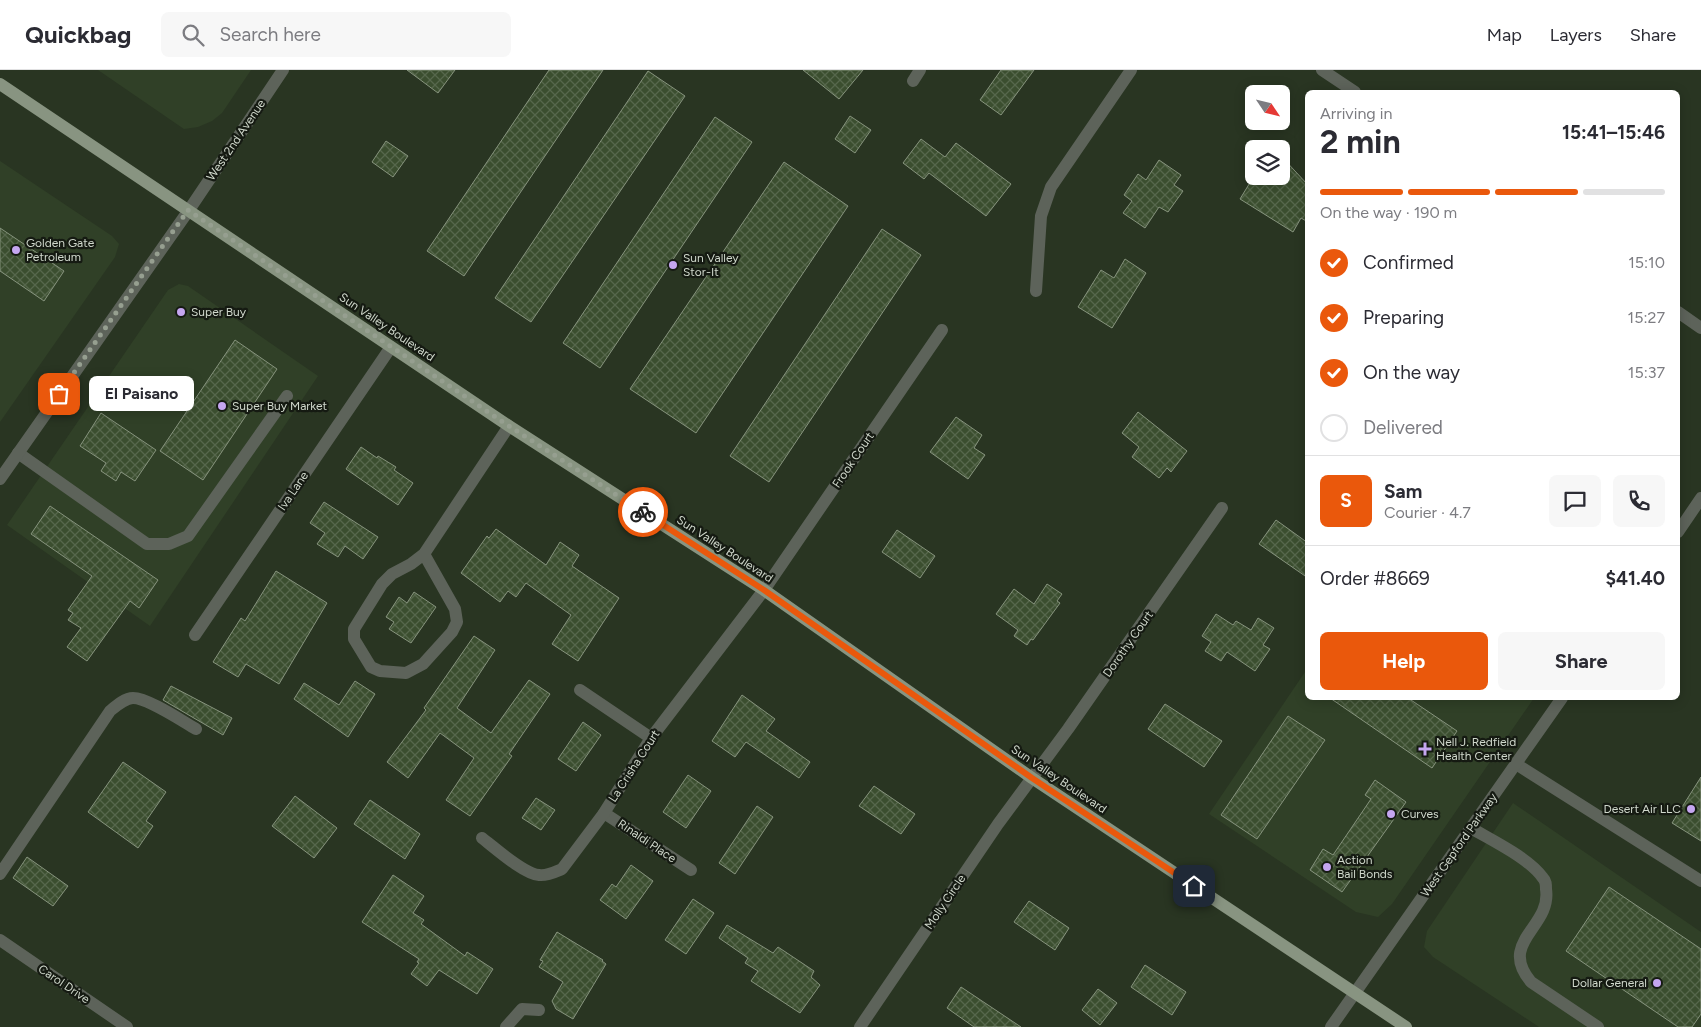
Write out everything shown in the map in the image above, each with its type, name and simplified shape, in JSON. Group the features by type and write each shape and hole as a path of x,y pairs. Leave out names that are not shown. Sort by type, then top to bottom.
{"main road":[{"name":"Sun Valley Boulevard","path":"0,84 509,426 764,590 1032,778 1406,1027"}],"street":[{"name":"West 2nd Avenue","path":"0,479 188,210 283,70"},
{"path":"912,81 920,70"},
{"path":"1036,291 1041,216 1051,187 1131,70"},
{"path":"1322,70 1352,90"},
{"path":"1680,313 1701,328"},
{"name":"Frook Court","path":"764,590 942,330"},
{"name":"Iva Lane","path":"195,635 391,347"},
{"path":"18,453 147,544 169,544 188,536 287,396"},
{"path":"424,554 455,609 457,622 452,632 423,664 406,673 380,672 370,667 354,638 354,629 382,584 392,574 411,564 424,554 509,426"},
{"path":"1680,529 1701,498"},
{"name":"Dorothy Court","path":"1032,778 1068,730 1222,508"},
{"name":"La Crisha Court","path":"482,838 520,867 539,875 552,874 562,869 604,813 651,738 764,590"},
{"path":"580,690 651,738"},
{"path":"0,874 110,711 122,702 131,698 144,700 196,729"},
{"name":"West Gepford Parkway","path":"1331,1027 1561,700"},
{"path":"1516,764 1701,881"},
{"name":"Molly Circle","path":"860,1027 998,824 1032,778"},
{"name":"Rinaldi Place","path":"604,813 691,870"},
{"path":"1471,828 1534,867 1545,880 1547,894 1543,911 1521,946 1518,960 1522,972 1531,982 1598,1027"},
{"name":"Carol Drive","path":"0,940 127,1027"},
{"path":"506,1027 522,1010 540,1010"}],"shaded area":[{"path":"98,70 251,70 222,113 212,121 198,127 184,129"},
{"path":"0,161 112,236 119,244 115,257 0,422"},
{"path":"179,284 188,286 318,376 150,626 7,525 168,290"},
{"path":"1305,672 1305,700 1533,700 1392,904 1378,917 1356,912 1209,814"},
{"path":"1513,803 1701,932 1701,1027 1539,1027 1433,957 1424,947 1427,931"}],"building":[{"path":"407,70 455,70 438,93"},
{"path":"549,70 603,70 464,276 427,251"},
{"path":"803,70 863,70 839,99"},
{"path":"1001,70 1034,70 1001,115 980,100"},
{"path":"648,71 685,96 531,322 495,298"},
{"path":"850,116 871,130 855,153 835,139"},
{"path":"715,117 752,142 600,368 563,343"},
{"path":"921,139 945,157 956,143 1011,184 986,216 929,173 924,179 903,163"},
{"path":"386,141 408,156 393,177 372,162"},
{"path":"1159,160 1181,175 1174,185 1183,191 1168,212 1159,207 1145,228 1123,213 1132,201 1124,195 1138,174 1146,180"},
{"path":"784,162 848,206 696,433 630,389"},
{"path":"1290,166 1305,182 1305,220 1301,218 1293,232 1240,199 1249,185 1290,185"},
{"name":"Golden Gate Petroleum","path":"0,228 64,271 44,301 0,271"},
{"path":"882,229 921,255 769,482 730,456"},
{"path":"1125,259 1146,273 1112,328 1078,307 1101,270 1114,278"},
{"name":"Super Buy Market","path":"235,340 277,369 203,480 160,451"},
{"path":"1138,412 1187,451 1171,472 1167,468 1159,478 1132,457 1139,447 1122,433"},
{"path":"101,413 156,450 135,481 121,472 116,481 101,471 106,463 80,446"},
{"path":"956,417 982,435 974,448 985,455 968,479 930,452"},
{"path":"361,447 377,458 378,456 396,467 394,470 413,483 398,505 346,469"},
{"path":"324,502 378,537 363,559 345,546 338,557 317,544 325,533 310,523"},
{"path":"50,506 158,580 139,608 130,601 87,661 67,647 81,628 68,620 73,613 68,610 92,576 31,534"},
{"path":"1276,520 1305,541 1305,576 1259,544"},
{"path":"496,529 546,565 560,542 579,555 572,566 619,598 578,661 552,644 571,615 526,583 516,597 508,591 500,602 461,573 487,536 489,538"},
{"path":"897,530 935,556 920,578 882,552"},
{"path":"276,571 327,603 279,684 246,664 238,677 213,662 241,618 245,621"},
{"path":"1047,584 1062,594 1057,601 1060,603 1033,640 1031,639 1027,645 1014,636 1018,630 996,614 1014,589 1034,604"},
{"path":"414,592 436,607 411,643 389,629 394,622 386,617 399,597 407,603"},
{"path":"1216,614 1233,625 1236,621 1251,630 1258,618 1274,628 1263,645 1270,649 1255,671 1227,652 1221,661 1205,651 1211,642 1202,636"},
{"path":"474,636 495,650 457,708 491,733 529,680 550,694 509,754 512,756 470,816 446,800 474,758 440,733 408,778 387,762 426,710 424,708"},
{"path":"355,681 375,694 348,737 294,699 304,683 339,705"},
{"path":"171,686 232,718 223,735 163,700"},
{"path":"742,695 775,719 766,731 810,762 799,778 746,742 735,757 712,741"},
{"name":"Nell J. Redfield Health Center","path":"1333,700 1411,700 1457,731 1432,768"},
{"path":"1165,704 1222,741 1204,767 1148,729"},
{"path":"1288,716 1325,740 1257,839 1221,815"},
{"path":"583,722 601,735 576,771 558,759"},
{"path":"123,762 166,792 146,821 153,826 138,848 88,812"},
{"path":"688,775 711,791 686,828 663,812"},
{"name":"Desert Air LLC","path":"1701,777 1701,841 1672,823"},
{"path":"1375,780 1406,802 1342,892 1310,870 1323,849 1333,855 1371,799 1365,795"},
{"path":"874,786 915,814 901,834 859,806"},
{"path":"295,796 337,828 314,858 272,826"},
{"path":"536,798 555,810 541,830 522,818"},
{"path":"370,800 420,834 405,859 354,824"},
{"path":"757,806 773,817 735,874 719,863"},
{"path":"27,857 68,886 53,906 13,878"},
{"path":"631,865 653,881 626,919 600,900 612,884 616,887"},
{"path":"393,875 424,896 413,913 424,920 421,924 465,956 467,952 493,969 477,994 439,970 427,986 411,974 419,963 417,962 419,959 362,922"},
{"name":"Dollar General","path":"1609,887 1701,949 1701,1014 1692,1027 1678,1027 1566,951"},
{"path":"693,899 714,913 686,954 665,940"},
{"path":"1029,901 1069,928 1055,950 1014,922"},
{"path":"727,925 773,953 778,947 814,971 811,977 820,985 800,1013 751,981 758,971 745,963 748,958 719,938"},
{"path":"557,932 603,960 606,964 573,1019 556,1009 552,1001 563,982 539,967 543,961 540,960"},
{"path":"1145,965 1186,992 1172,1015 1131,987"},
{"path":"961,987 1021,1027 974,1027 947,1008"},
{"path":"1098,989 1117,1003 1100,1025 1082,1010"}],"way so far":[{"path":"59,394 188,210 509,426 643,512"}],"place":[{"name":"Golden Gate Petroleum","path":"16,250"},
{"name":"Sun Valley Stor-It","path":"673,265"},
{"name":"Super Buy","path":"181,312"},
{"name":"El Paisano","path":"59,394"},
{"name":"Super Buy Market","path":"222,406"},
{"name":"Nell J. Redfield Health Center","path":"1425,749"},
{"name":"Desert Air LLC","path":"1691,809"},
{"name":"Curves","path":"1391,814"},
{"name":"Action Bail Bonds","path":"1327,867"},
{"name":"Dollar General","path":"1657,983"}],"route":[{"path":"643,512 764,590 1032,778 1194,886"}]}
